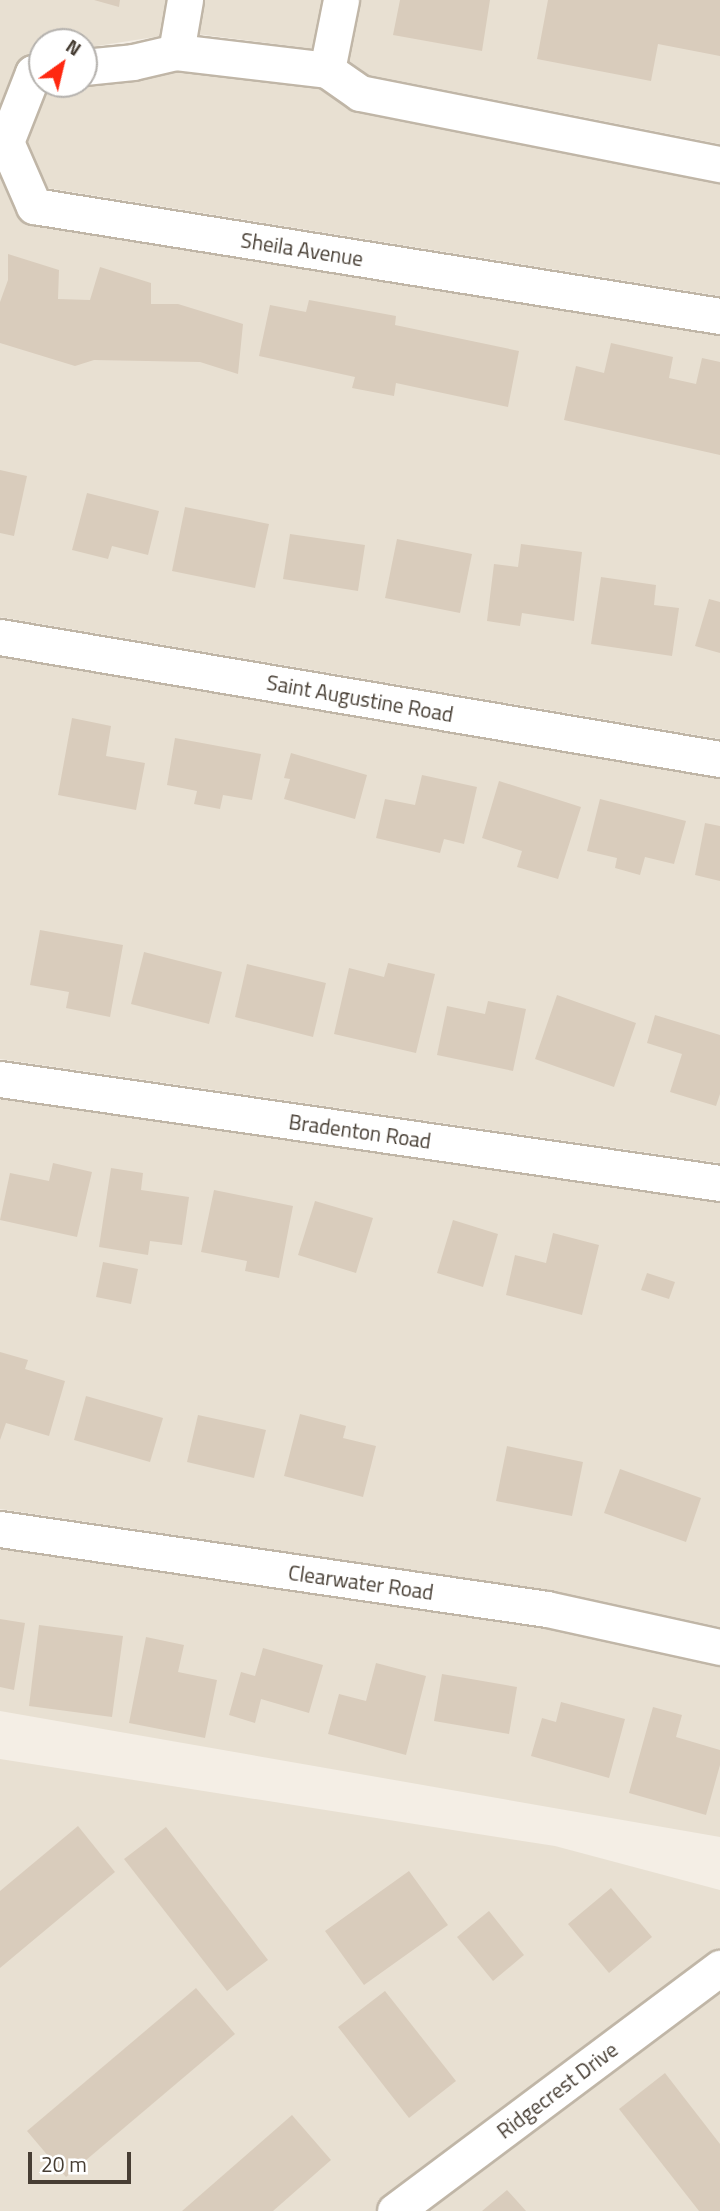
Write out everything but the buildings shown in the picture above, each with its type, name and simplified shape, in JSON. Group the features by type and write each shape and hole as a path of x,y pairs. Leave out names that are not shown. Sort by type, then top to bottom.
{"street":[{"path":"176,51 185,0"},
{"path":"327,70 341,0"},
{"path":"98,66 133,62 176,51 327,70 360,93 720,164"},
{"name":"Sheila Avenue","path":"28,86 6,142 34,206 720,316"},
{"name":"Saint Augustine Road","path":"0,637 720,759"},
{"name":"Bradenton Road","path":"0,1079 720,1182"},
{"name":"Clearwater Road","path":"0,1529 547,1609 720,1647"},
{"name":"Ridgecrest Drive","path":"395,2211 720,1968"}],"shaded area":[{"path":"0,0 167,0 161,36 98,46 98,28 28,28 28,58 16,68 0,109"},
{"path":"203,0 323,0 314,49 197,34"},
{"path":"360,0 720,0 720,144 369,75 348,60"},
{"path":"175,71 320,89 355,112 720,184 720,296 47,188 26,139 42,98 98,98 98,85 133,81"},
{"path":"0,176 17,216 29,225 720,335 720,739 0,617"},
{"path":"0,657 720,778 720,1163 0,1059"},
{"path":"0,1099 720,1202 720,1627 552,1591 0,1509"},
{"path":"0,1548 542,1628 720,1667 720,1837 0,1711"},
{"path":"0,1759 555,1846 720,1890 720,2211 0,2211"}]}
